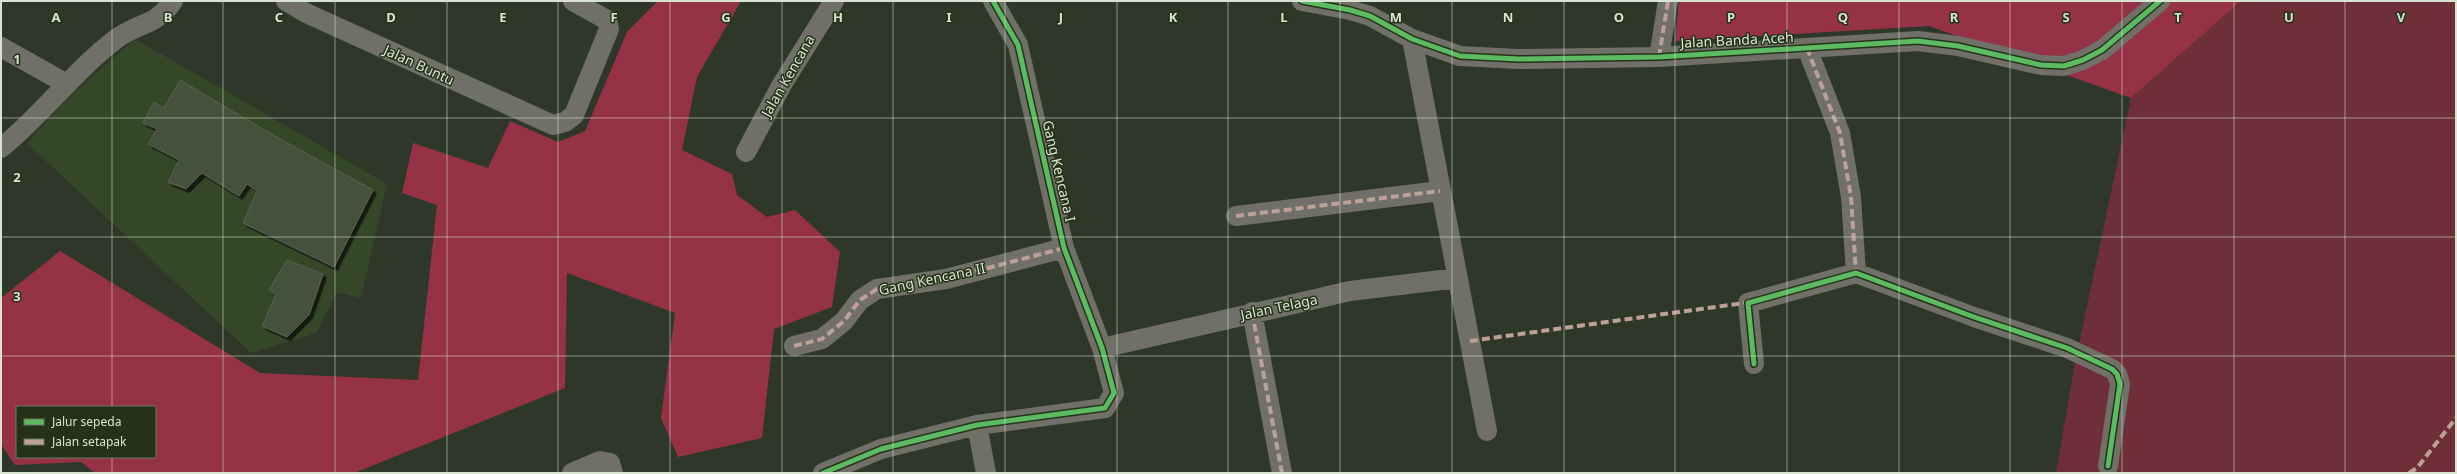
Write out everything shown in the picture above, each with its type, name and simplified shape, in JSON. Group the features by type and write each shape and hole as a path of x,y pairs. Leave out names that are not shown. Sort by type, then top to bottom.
{"street":[{"path":"1,148 16,136 65,83 117,39 164,14 173,1"},
{"name":"Jalan Buntu","path":"286,1 433,72 553,125 565,122 574,115 609,29 607,20 573,1"},
{"name":"Jalan Kencana","path":"746,152 781,86 834,1"},
{"name":"Gang Kencana I","path":"977,425 1105,408 1114,393 1102,348 1064,248 1018,45 993,1"},
{"name":"Jalan Banda Aceh","path":"1302,1 1350,10 1370,16 1412,39 1460,56 1518,59 1659,57 1918,40 1958,46 2042,65 2064,66 2083,60 2102,50 2160,1"},
{"path":"1659,57 1668,1"},
{"path":"1412,39 1486,431"},
{"path":"1,47 65,83"},
{"path":"1807,48 1840,133 1851,197 1856,273"},
{"path":"1236,216 1440,190"},
{"name":"Gang Kencana II","path":"794,346 822,339 844,320 860,300 877,289 946,279 1064,248"},
{"path":"1754,364 1748,303 1856,273 1974,318 2067,348 2112,368 2117,374 2120,384 2108,466"},
{"name":"Jalan Telaga","path":"1102,348 1252,312 1350,291 1458,278"},
{"path":"1252,312 1282,473"},
{"path":"823,473 881,449 977,425 986,473"},
{"path":"572,473 600,461 610,463 613,473"}],"shaded area":[{"path":"658,1 741,1 697,77 682,150 732,174 737,195 767,217 795,210 840,252 832,307 774,329 762,438 678,457 661,418 675,313 567,273 565,388 354,473 95,473 81,462 15,465 1,444 1,298 60,251 260,373 418,380 437,205 402,193 413,143 488,168 510,121 558,142 585,131 627,32"},
{"path":"1679,1 2241,1 2131,98 1929,26 1675,41"},
{"path":"2241,1 2456,1 2456,473 2056,473 2075,363 2131,98"},
{"path":"135,39 387,184 361,298 337,292 316,333 251,353 27,143 69,97"}],"building":[{"path":"180,80 271,134 373,190 334,267 243,223 257,191 247,184 239,196 202,173 186,189 168,182 179,160 148,144 157,129 143,123 154,102 164,108"},
{"path":"287,260 323,274 309,315 287,337 262,326 276,295 269,290"}],"marked path":[{"path":"1659,57 1668,1"},
{"path":"1807,48 1840,133 1851,197 1856,273"},
{"path":"1236,216 1440,191"},
{"path":"794,346 822,339 844,321 860,300 877,289 946,279 1064,248"},
{"path":"1470,341 1751,302"},
{"path":"1252,312 1282,473"},
{"path":"2409,473 2417,468 2456,418"}],"cycle path":[{"path":"823,473 881,449 977,425 1105,408 1114,393 1102,348 1064,248 1018,45 993,1"},
{"path":"1302,1 1350,10 1370,16 1412,39 1460,56 1518,59 1659,57 1918,41 1958,46 2041,65 2064,66 2083,60 2102,50 2160,1"},
{"path":"1754,364 1748,303 1856,273 1974,317 2067,348 2112,369 2117,374 2120,384 2108,466"}]}
